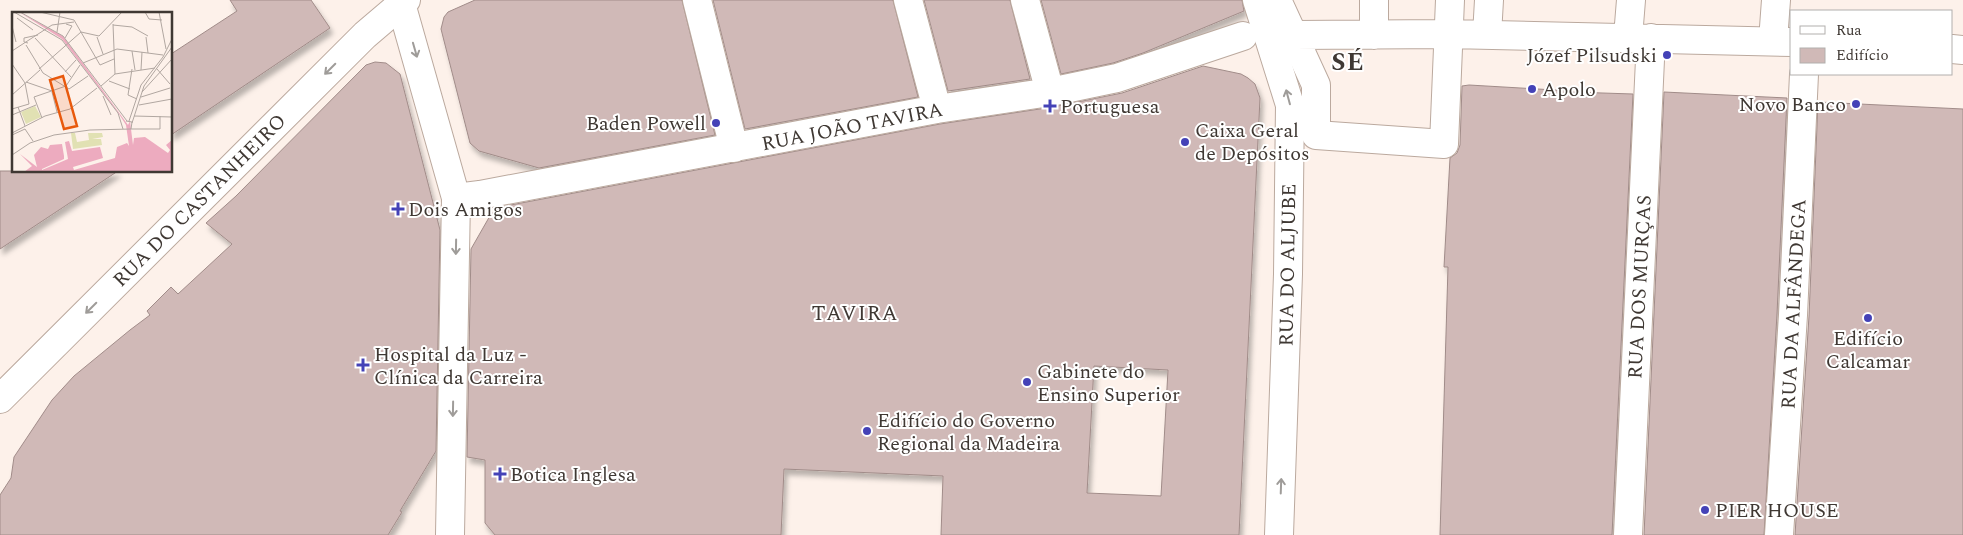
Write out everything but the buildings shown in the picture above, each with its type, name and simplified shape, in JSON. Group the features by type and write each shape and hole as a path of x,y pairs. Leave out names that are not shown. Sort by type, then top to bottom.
{"street":[{"path":"697,0 734,148"},
{"path":"908,0 937,110"},
{"path":"1025,0 1050,92"},
{"name":"RUA DO ALJUBE","path":"1257,0 1290,105 1288,284 1279,535"},
{"path":"1277,0 1316,85 1316,135 1444,144 1450,0"},
{"path":"1374,0 1374,35"},
{"path":"1487,35 1489,0"},
{"name":"RUA DOS MURÇAS","path":"1628,535 1639,38 1631,0"},
{"path":"1294,35 1448,34 1782,41 1776,0"},
{"path":"402,1 456,198 450,535"},
{"name":"RUA DO CASTANHEIRO","path":"0,399 364,35 402,1"},
{"name":"RUA JOÃO TAVIRA","path":"456,198 937,110 1050,92 1117,78 1243,36"},
{"name":"RUA DA ALFÂNDEGA","path":"1779,535 1793,315 1804,75"}],"place":[{"name":"Józef Pilsudski","path":"1667,55"},
{"name":"Apolo","path":"1532,89"},
{"name":"Novo Banco","path":"1856,104"},
{"name":"Portuguesa","path":"1050,106"},
{"name":"Baden Powell","path":"716,123"},
{"name":"Caixa Geral de Depósitos","path":"1185,142"},
{"name":"Dois Amigos","path":"398,209"},
{"name":"Edifício Calcamar","path":"1868,318"},
{"name":"Hospital da Luz - Clínica da Carreira","path":"363,365"},
{"name":"Gabinete do Ensino Superior","path":"1027,382"},
{"name":"Edifício do Governo Regional da Madeira","path":"867,431"},
{"name":"Botica Inglesa","path":"500,474"},
{"name":"PIER HOUSE","path":"1705,510"}],"district":[{"name":"SÉ","path":"1348,61"},
{"name":"TAVIRA","path":"855,313"}]}
